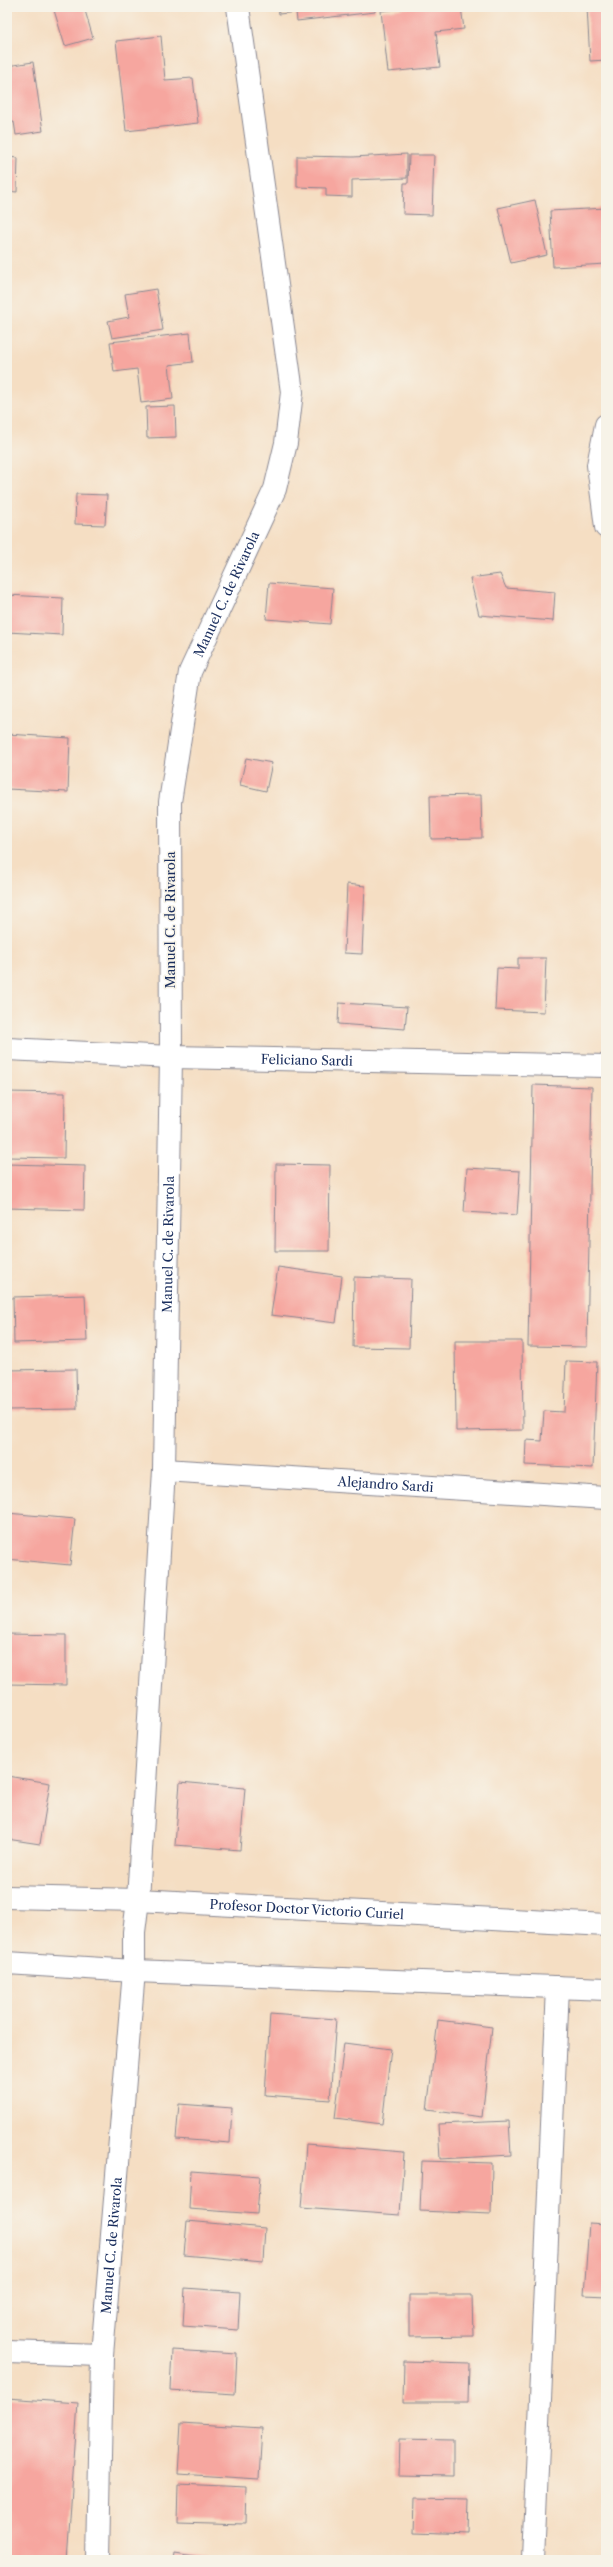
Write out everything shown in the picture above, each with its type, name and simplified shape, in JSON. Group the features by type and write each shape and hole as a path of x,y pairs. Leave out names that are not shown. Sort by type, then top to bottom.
{"street":[{"name":"Manuel C. de Rivarola","path":"98,2560 102,2355 134,1971 134,1932 138,1900 164,1470 171,1057 170,802 190,672 275,489 286,443 292,392 238,7"},
{"path":"606,425 598,465 606,527"},
{"name":"Feliciano Sardi","path":"7,1049 171,1057 606,1066"},
{"name":"Alejandro Sardi","path":"164,1470 606,1498"},
{"name":"Profesor Doctor Victorio Curiel","path":"7,1897 138,1900 606,1924"},
{"path":"7,1962 134,1971 606,1989"},
{"path":"533,2560 558,1987"},
{"path":"7,2352 102,2355"}],"building":[{"path":"53,7 84,7 93,38 65,46"},
{"path":"278,7 375,7 375,12 297,21 296,12 279,14"},
{"path":"416,7 461,7 464,29 436,32 440,67 388,72 381,11"},
{"path":"587,7 606,7 606,60 590,61"},
{"path":"161,36 165,80 193,78 198,123 126,131 116,41"},
{"path":"33,62 43,131 16,135 14,122 7,123 7,66"},
{"path":"407,154 407,178 352,180 352,197 326,196 326,188 297,187 297,156 353,157"},
{"path":"409,155 434,155 432,215 403,214 404,183 408,183"},
{"path":"7,157 18,158 17,192 7,191"},
{"path":"535,200 547,255 511,263 498,208"},
{"path":"606,208 606,264 553,267 550,211"},
{"path":"156,289 163,330 112,338 108,321 129,317 125,294"},
{"path":"190,333 193,362 169,365 173,399 141,403 137,369 114,372 110,342"},
{"path":"175,406 176,437 147,438 146,407"},
{"path":"76,494 107,495 105,525 75,524"},
{"path":"500,574 506,588 555,592 553,621 479,615 470,578"},
{"path":"269,583 333,588 330,624 266,619"},
{"path":"8,595 63,598 62,635 7,632"},
{"path":"7,734 70,738 68,792 7,789"},
{"path":"246,758 272,763 266,791 240,785"},
{"path":"481,795 482,838 431,839 430,796"},
{"path":"347,884 365,886 362,954 344,953"},
{"path":"518,958 546,958 544,1012 495,1010 497,968 518,969"},
{"path":"339,1003 407,1007 405,1029 338,1024"},
{"path":"533,1085 592,1087 587,1347 528,1346"},
{"path":"7,1092 65,1093 64,1158 7,1157"},
{"path":"7,1164 85,1166 84,1210 7,1208"},
{"path":"276,1164 330,1165 329,1251 275,1251"},
{"path":"467,1168 520,1171 517,1215 464,1212"},
{"path":"278,1267 342,1276 336,1323 271,1315"},
{"path":"354,1277 411,1279 409,1348 353,1347"},
{"path":"85,1295 87,1341 14,1343 13,1297"},
{"path":"455,1341 522,1341 523,1430 456,1431"},
{"path":"566,1361 597,1362 593,1468 525,1465 526,1440 542,1441 544,1411 564,1412"},
{"path":"76,1369 77,1409 7,1410 7,1370"},
{"path":"7,1513 75,1519 70,1565 7,1559"},
{"path":"7,1634 66,1635 66,1685 7,1684"},
{"path":"7,1776 50,1783 40,1844 7,1839"},
{"path":"180,1782 245,1788 240,1850 175,1845"},
{"path":"270,2014 336,2019 330,2100 265,2095"},
{"path":"438,2020 492,2027 482,2117 427,2110"},
{"path":"344,2043 391,2049 382,2124 335,2118"},
{"path":"179,2104 232,2108 230,2143 176,2139"},
{"path":"509,2121 511,2155 440,2159 438,2124"},
{"path":"306,2144 404,2152 400,2215 301,2208"},
{"path":"422,2161 492,2163 491,2214 420,2211"},
{"path":"191,2171 260,2176 257,2214 189,2209"},
{"path":"187,2221 265,2228 263,2262 184,2255"},
{"path":"589,2223 606,2224 606,2296 584,2295"},
{"path":"185,2288 240,2292 238,2330 183,2326"},
{"path":"409,2295 472,2295 473,2336 409,2337"},
{"path":"172,2350 237,2354 235,2394 170,2390"},
{"path":"404,2361 469,2363 468,2402 403,2402"},
{"path":"7,2398 78,2403 67,2560 7,2560"},
{"path":"181,2423 262,2428 259,2479 178,2474"},
{"path":"399,2439 453,2440 453,2476 398,2475"},
{"path":"178,2484 246,2487 245,2524 177,2522"},
{"path":"414,2498 469,2499 468,2534 413,2532"},
{"path":"175,2553 213,2559 213,2560 174,2560"}]}
